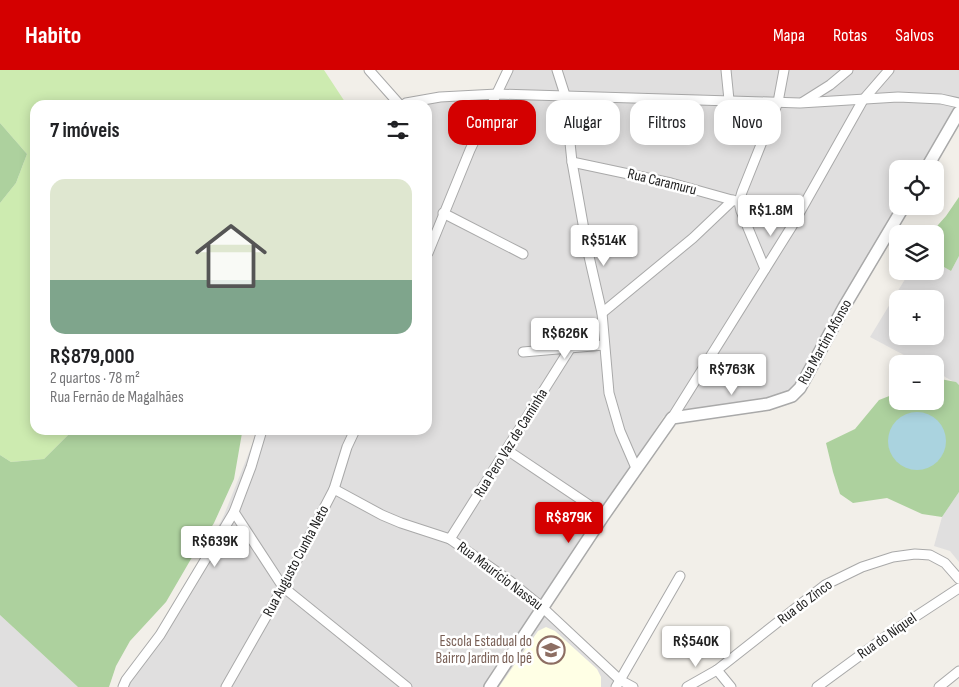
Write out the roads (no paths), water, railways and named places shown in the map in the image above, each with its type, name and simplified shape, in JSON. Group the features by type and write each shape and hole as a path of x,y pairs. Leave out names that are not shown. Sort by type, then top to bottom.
{"street":[{"path":"369,70 396,100"},
{"path":"432,242 443,213 508,70"},
{"path":"558,70 565,95 572,162 588,252 602,312 609,393 614,413 636,468"},
{"path":"423,100 440,97 497,94 729,100 726,70"},
{"path":"778,100 784,70"},
{"path":"800,103 830,86 848,70"},
{"path":"490,687 604,515 672,418 792,226 863,100 889,70"},
{"path":"781,102 942,98 959,103"},
{"path":"931,160 959,112"},
{"path":"602,312 694,238 736,201 742,192 761,145"},
{"name":"Rua Caramuru","path":"572,162 671,183 736,201"},
{"path":"736,201 765,269"},
{"path":"443,213 523,254"},
{"name":"Rua Martim Afonso","path":"672,418 768,404 792,396 800,388 844,307 899,215"},
{"path":"524,352 604,344"},
{"name":"Rua Pero Vaz de Caminha","path":"450,539 571,347"},
{"path":"123,687 126,680 165,628 234,512 261,435"},
{"name":"Rua Augusto Cunha Neto","path":"226,687 284,587 334,489 353,435"},
{"path":"507,450 604,515"},
{"name":"Rua Maurício Nassau","path":"334,489 382,515 450,539 510,581 543,608 618,683"},
{"path":"234,512 284,587 407,687"},
{"name":"Rua do Zinco","path":"687,687 717,670 825,585 862,567 893,557 915,554 930,555 945,562 959,579"},
{"path":"633,687 618,683 680,576"},
{"name":"Rua do Níquel","path":"818,687 892,632 959,588"},
{"path":"717,670 731,687"},
{"path":"939,687 959,671"}],"water":[{"path":"917,412 933,417 941,425 946,441 941,457 933,465 917,470 901,465 893,457 888,441 893,425 901,417"}],"place":[{"name":"Escola Estadual do Bairro Jardim do Ipê","path":"551,650"}]}
